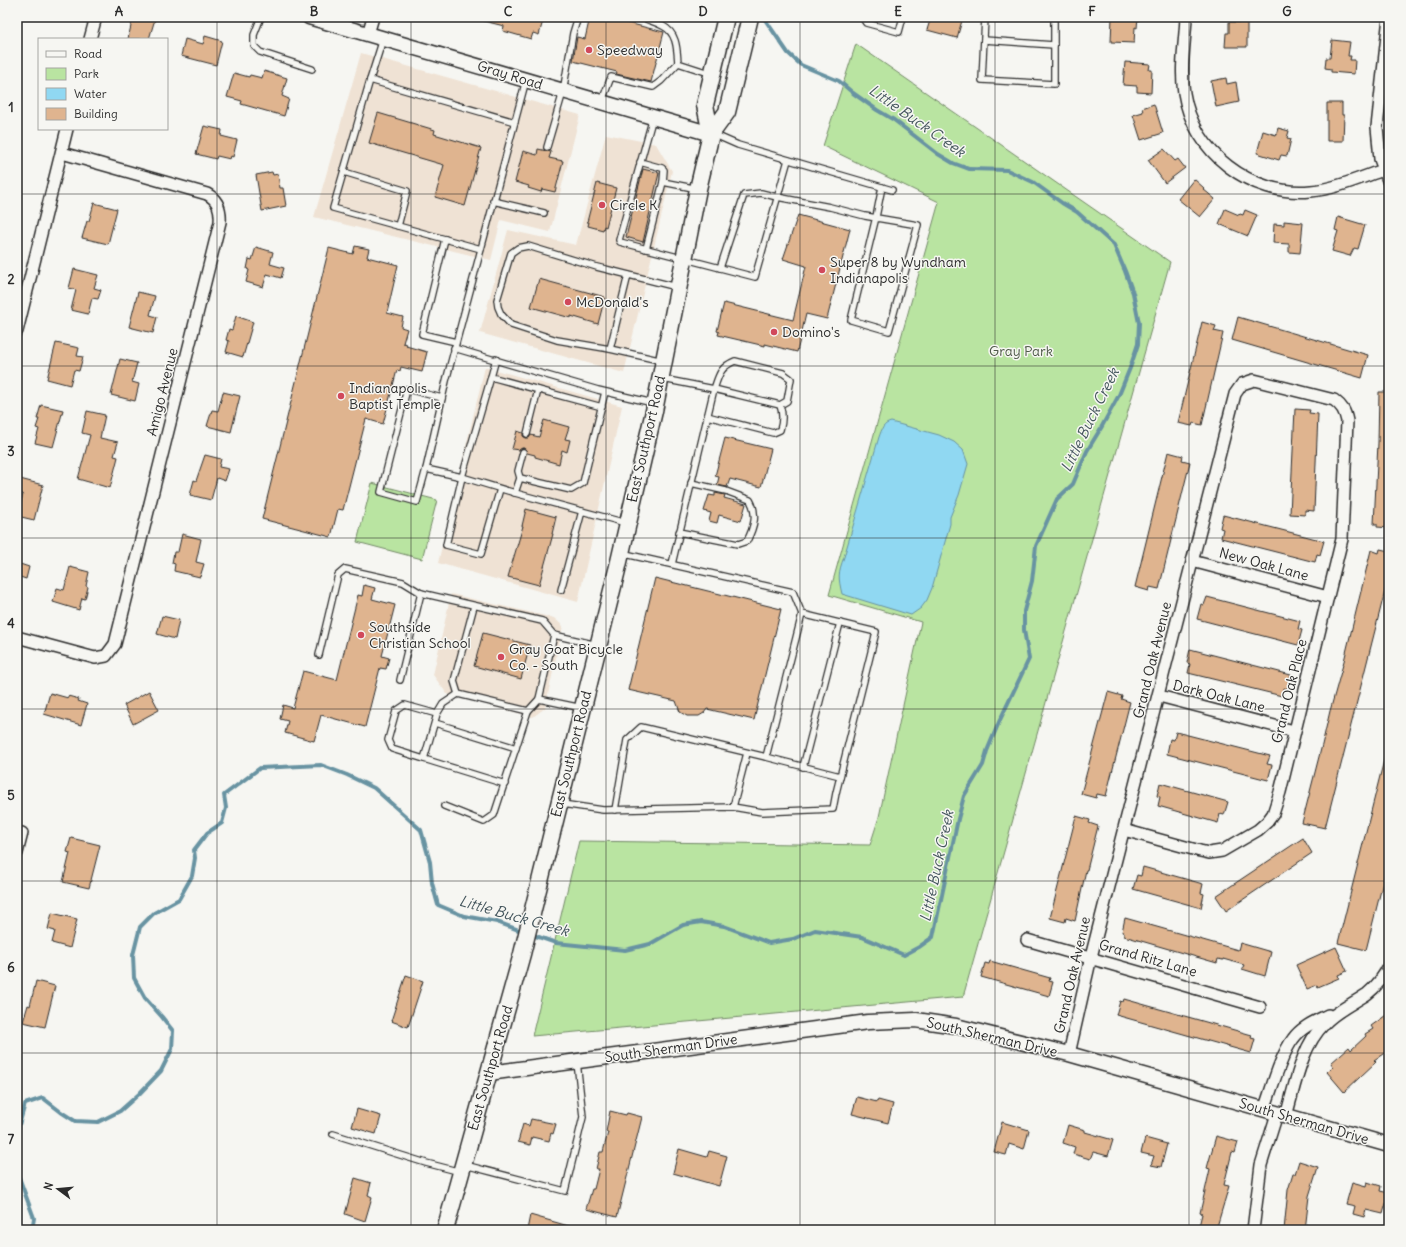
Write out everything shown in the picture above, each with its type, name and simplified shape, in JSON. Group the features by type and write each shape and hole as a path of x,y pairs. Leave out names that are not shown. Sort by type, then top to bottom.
{"main road":[{"name":"East Southport Road","path":"445,1230 522,954 621,553 656,404 678,287 710,134 704,105 726,17"},
{"name":"East Southport Road","path":"710,134 727,112 750,17"}],"street":[{"path":"90,38 96,17"},
{"name":"Gray Road","path":"309,17 710,134"},
{"path":"368,34 373,17"},
{"path":"1186,17 1183,68 1184,92 1188,109 1197,131 1214,154 1223,162 1242,176 1253,181 1276,189 1293,191 1323,189 1383,170"},
{"path":"1389,17 1377,116 1378,149 1383,170 1389,183"},
{"path":"17,331 20,302 68,130"},
{"name":"Amigo Avenue","path":"17,637 95,658 106,656 115,644 221,214 218,204 206,194 62,153"},
{"name":"Grand Oak Avenue","path":"1069,1054 1091,957 1159,696 1233,401 1238,388 1247,382 1254,380 1260,381 1334,400 1340,404 1344,412"},
{"name":"Grand Oak Place","path":"1124,830 1209,853 1222,851 1239,842 1258,830 1274,814 1340,550 1343,528 1347,430 1344,412"},
{"name":"New Oak Lane","path":"1192,561 1328,597"},
{"name":"Dark Oak Lane","path":"1159,696 1294,731"},
{"path":"17,853 22,833"},
{"name":"Grand Ritz Lane","path":"1027,940 1091,957 1260,1007"},
{"path":"1253,1230 1261,1166 1275,1113 1282,1061 1293,1038 1308,1025 1340,1010 1368,993 1385,974 1389,966"},
{"path":"1275,1113 1301,1064 1310,1043 1323,1024 1340,1010"},
{"name":"South Sherman Drive","path":"489,1073 868,1022 922,1020 956,1026 1069,1054 1389,1145"}],"lane":[{"path":"261,17 254,35 254,46 260,52 312,69"},
{"path":"547,147 563,92 573,33 578,17"},
{"path":"642,17 648,21 664,26 674,36 678,63"},
{"path":"862,17 866,23 899,32 903,17"},
{"path":"985,17 982,80 1054,84 1054,17"},
{"path":"383,38 333,208 481,249"},
{"path":"984,40 1054,45"},
{"path":"678,63 712,74"},
{"path":"602,102 611,77 653,87 661,82 678,63"},
{"path":"370,80 514,122"},
{"path":"442,398 407,389 381,492 417,502 455,345 526,80"},
{"path":"653,117 619,240 620,242 755,277 788,160"},
{"path":"710,134 738,145 892,190"},
{"path":"640,162 662,168 664,170 663,182 646,249"},
{"path":"344,172 407,190 398,226"},
{"path":"663,182 698,189"},
{"path":"720,268 744,195 761,193 830,207 865,216 876,217 918,225 889,331 851,320 876,217 882,187"},
{"path":"493,201 544,213"},
{"path":"446,239 422,334 496,360 605,392 656,404"},
{"path":"664,361 610,349 557,340 511,325 501,314 498,307 498,300 511,252 518,248 528,246 597,267 678,287"},
{"path":"610,349 628,274"},
{"path":"496,360 462,477 446,545 481,554 500,489"},
{"path":"660,378 714,389 780,405 787,401 791,379 783,373 735,361 726,364 719,375 714,389 672,564"},
{"path":"491,377 602,407"},
{"path":"527,434 538,390"},
{"path":"520,478 571,490 583,483 605,392"},
{"path":"707,416 773,433 780,430 783,422 783,413 780,405"},
{"path":"516,493 520,478 518,471 523,452"},
{"path":"426,469 462,477 500,489 628,523"},
{"path":"679,532 738,544 747,541 752,532 755,518 754,507 750,500 726,491 691,483"},
{"path":"561,590 582,511"},
{"path":"621,553 793,592 802,614 766,757"},
{"path":"319,655 338,575 345,569 403,582 422,593 542,621 554,635 598,645"},
{"path":"400,680 422,593"},
{"path":"458,694 454,681 474,606"},
{"path":"559,803 603,810 733,807 762,812 833,809 876,632 802,614"},
{"path":"803,767 840,623"},
{"path":"444,806 484,822 494,816 528,711 539,699 554,635"},
{"path":"424,759 437,714 443,704 458,694 528,711"},
{"path":"539,699 582,708"},
{"path":"437,714 405,705 396,711 388,740 392,749 505,784"},
{"path":"435,723 516,748"},
{"path":"615,810 627,740 641,727 840,776"},
{"path":"733,807 747,753"},
{"path":"333,1134 426,1163 462,1168 565,1191 583,1117 576,1061"}],"shaded area":[{"path":"361,53 580,115 550,232 501,220 491,260 314,217"},
{"path":"606,134 656,144 672,171 624,373 480,333 508,230 576,245"},
{"path":"485,367 622,406 578,602 438,563"},
{"path":"451,594 554,618 563,626 545,708 533,717 447,694 433,675"}],"green space":[{"name":"Gray Park","path":"856,44 1170,262 963,997 532,1036 579,841 870,845 879,817 921,622 829,595 939,202 823,146"},
{"path":"372,483 437,500 422,559 357,542"}],"water":[{"path":"891,422 939,435 954,442 963,450 968,464 959,495 950,517 950,524 932,588 927,600 921,608 911,615 842,594 839,579 841,567 879,437 884,426"}],"building":[{"path":"133,17 147,17 155,19 149,38 128,38"},
{"path":"485,17 544,17 539,35 533,33 531,39 503,31 504,26 484,21"},
{"name":"Speedway","path":"590,17 613,17 612,19 664,32 651,82 616,74 617,72 573,61 577,37 585,39"},
{"path":"931,17 963,17 957,38 927,30"},
{"path":"1112,17 1138,17 1137,28 1135,27 1134,43 1111,42"},
{"path":"1229,22 1247,22 1247,47 1225,47 1226,33 1229,33"},
{"path":"205,36 222,41 216,65 181,56 185,39 203,44"},
{"path":"1332,40 1350,42 1348,56 1351,56 1350,60 1355,60 1354,74 1331,72 1331,69 1325,68 1326,58 1330,58"},
{"path":"1125,62 1150,64 1149,70 1152,70 1151,93 1137,92 1137,86 1123,85"},
{"path":"264,71 287,78 282,96 289,99 284,116 241,104 242,101 227,97 234,73 249,77 250,75 262,78"},
{"path":"1226,78 1227,84 1236,82 1239,102 1216,107 1211,81"},
{"path":"1327,103 1342,103 1342,115 1344,115 1343,141 1327,141"},
{"path":"1154,104 1163,133 1141,140 1133,115 1143,112 1142,108"},
{"path":"378,113 435,130 434,134 481,148 465,206 435,197 444,165 369,143"},
{"path":"204,126 222,130 221,136 237,140 233,157 231,156 230,159 217,156 216,159 196,154"},
{"path":"1278,128 1289,131 1287,138 1291,139 1287,156 1281,155 1279,160 1257,153 1263,131 1276,135"},
{"path":"538,149 551,152 549,158 563,161 555,192 542,189 541,192 528,188 529,186 515,182 523,151 537,155"},
{"path":"1164,149 1175,161 1178,159 1185,168 1165,183 1148,160"},
{"name":"Circle K","path":"643,169 659,173 643,242 626,237"},
{"path":"272,172 273,175 278,174 280,188 283,188 286,206 262,211 256,175"},
{"path":"1194,179 1215,199 1200,217 1178,199"},
{"name":"Circle K","path":"597,183 616,188 606,227 604,226 603,230 588,226 589,222 587,222"},
{"path":"94,203 117,209 108,244 82,238"},
{"path":"1225,209 1239,215 1243,215 1245,210 1257,215 1248,236 1219,224"},
{"path":"798,215 850,229 827,319 806,314 797,352 718,335 719,332 717,331 724,303 793,320 806,266 783,259"},
{"path":"1338,217 1365,225 1358,249 1354,248 1350,256 1332,251 1338,231 1335,230"},
{"path":"1284,221 1303,223 1300,253 1289,252 1289,244 1273,243 1274,224 1284,225"},
{"name":"Indianapolis Baptist Temple","path":"355,246 369,249 367,257 398,265 387,313 403,317 401,327 407,329 403,343 407,344 406,346 427,352 422,372 401,367 400,371 397,370 383,424 366,419 343,510 338,509 331,537 262,519 329,248 353,254"},
{"path":"256,247 273,252 270,264 284,268 281,278 267,274 263,287 246,282 249,270 247,269 249,259 252,260"},
{"path":"74,269 98,275 94,288 101,290 98,299 92,298 88,314 71,310 76,290 69,288"},
{"name":"McDonald's","path":"539,279 605,297 598,324 531,307"},
{"path":"138,292 155,296 150,315 157,317 153,333 129,327"},
{"path":"236,316 253,322 243,357 226,352 229,341 226,340 229,329 232,330"},
{"path":"1238,317 1368,355 1362,378 1232,340"},
{"path":"1202,322 1216,326 1214,331 1223,333 1202,425 1193,423 1192,426 1178,423"},
{"path":"56,343 79,348 77,356 83,357 79,371 74,370 70,385 47,379"},
{"path":"120,359 137,363 132,382 139,384 135,401 111,395"},
{"path":"223,392 240,396 231,432 207,426 212,410 218,411"},
{"path":"1379,392 1389,392 1389,528 1377,527 1377,524 1374,524"},
{"path":"41,405 63,410 53,447 35,443 39,429 36,428 39,419 37,419"},
{"path":"1295,409 1310,410 1309,413 1318,414 1314,511 1305,510 1305,515 1290,514"},
{"path":"87,411 105,415 100,438 118,442 114,456 118,457 110,488 78,479 90,435 82,433"},
{"path":"544,420 569,427 565,439 570,440 567,452 562,450 559,464 535,457 535,455 527,453 524,448 519,450 512,449 517,431 523,433 523,436 526,438 529,438 531,435 539,437"},
{"path":"725,438 771,449 761,487 730,479 727,487 717,485 719,477 715,476"},
{"path":"1168,452 1183,456 1182,460 1190,462 1159,589 1150,587 1149,591 1135,587"},
{"path":"205,455 221,459 219,467 229,469 225,481 217,478 211,500 190,495 194,480 196,481"},
{"path":"20,479 43,485 34,520 17,516 23,494 17,492"},
{"path":"715,493 725,495 724,498 746,504 741,521 719,515 717,523 709,521 711,513 704,511 709,495 715,496"},
{"path":"526,509 556,517 553,534 539,585 508,577 523,526"},
{"path":"1223,515 1324,541 1320,555 1317,554 1315,562 1221,538 1223,529 1220,528"},
{"path":"182,534 201,539 196,562 204,564 200,577 174,571 175,564 172,563 174,552 178,552"},
{"path":"1380,549 1389,551 1389,575 1325,828 1302,823 1371,550 1379,553"},
{"path":"17,563 29,567 26,579 17,576"},
{"path":"70,567 89,572 86,586 88,587 85,599 82,598 79,610 53,602 57,588 64,590"},
{"path":"655,578 781,609 754,720 707,709 699,716 687,716 680,712 676,701 628,690"},
{"path":"364,585 375,588 372,599 395,605 382,656 389,658 386,669 380,668 365,727 321,715 314,741 285,733 288,721 280,719 283,705 293,708 303,671 337,680 358,595 362,596"},
{"path":"1207,597 1300,621 1298,629 1302,630 1298,645 1197,619 1201,604 1204,605"},
{"path":"162,616 179,620 175,639 157,634"},
{"path":"483,633 530,645 521,679 474,666"},
{"path":"1190,649 1291,675 1287,689 1284,688 1282,696 1188,673 1190,664 1187,663"},
{"path":"149,691 159,710 133,724 124,705"},
{"path":"1108,692 1122,696 1121,699 1130,702 1106,796 1097,794 1096,798 1081,794"},
{"path":"50,693 68,698 68,696 79,699 78,701 87,704 81,725 44,714"},
{"path":"1176,732 1270,756 1267,764 1272,765 1268,780 1167,754 1170,739 1174,740"},
{"path":"1385,756 1389,756 1389,858 1366,950 1338,943"},
{"path":"1160,783 1228,802 1224,815 1220,814 1218,823 1158,806 1160,797 1157,796"},
{"path":"1076,816 1090,820 1089,823 1098,826 1086,870 1075,921 1066,918 1065,922 1050,918"},
{"path":"71,838 100,845 89,888 63,882 70,853 67,852"},
{"path":"1303,838 1312,853 1226,911 1216,896"},
{"path":"1143,867 1203,884 1201,893 1204,894 1201,908 1133,889 1137,875 1141,876"},
{"path":"52,913 77,919 70,948 52,943 55,931 48,929"},
{"path":"1125,918 1238,950 1240,943 1271,952 1265,976 1242,969 1244,965 1223,959 1218,959 1217,963 1124,936 1124,933 1122,932"},
{"path":"1336,947 1347,971 1338,975 1339,978 1318,987 1317,985 1307,989 1296,965"},
{"path":"990,961 1050,978 1049,981 1053,982 1049,996 981,977 985,963 989,964"},
{"path":"406,975 423,981 408,1027 391,1021"},
{"path":"36,981 55,986 45,1027 23,1022 28,1005 30,1006"},
{"path":"1124,999 1252,1035 1251,1038 1255,1039 1251,1053 1116,1015 1120,1001 1123,1002"},
{"path":"1389,1013 1389,1050 1374,1060 1376,1062 1344,1092 1327,1072 1333,1066 1331,1063 1349,1047 1351,1050 1366,1036 1365,1034 1373,1029 1371,1026"},
{"path":"857,1097 893,1104 888,1123 852,1114"},
{"path":"357,1109 381,1116 376,1134 352,1127"},
{"path":"610,1111 642,1117 617,1217 586,1209 592,1189 594,1189 599,1169 596,1169 600,1152 603,1152 608,1132 606,1132"},
{"path":"531,1119 556,1124 549,1141 532,1137 530,1145 518,1142 523,1124 529,1126"},
{"path":"1002,1122 1029,1130 1024,1149 1009,1144 1006,1155 994,1152"},
{"path":"1068,1125 1085,1130 1085,1132 1113,1140 1108,1156 1093,1152 1090,1159 1073,1154 1075,1147 1063,1143"},
{"path":"1216,1136 1238,1142 1235,1153 1232,1152 1224,1185 1229,1186 1216,1230 1198,1230 1202,1214 1200,1213 1210,1169 1207,1168"},
{"path":"1145,1138 1167,1144 1161,1167 1151,1165 1154,1156 1141,1153"},
{"path":"679,1149 707,1157 709,1151 727,1156 719,1186 673,1173"},
{"path":"1299,1161 1318,1167 1309,1196 1305,1230 1284,1230 1288,1190"},
{"path":"355,1178 371,1183 368,1195 372,1197 365,1221 345,1214"},
{"path":"1367,1182 1381,1186 1380,1191 1389,1193 1383,1214 1366,1210 1364,1217 1353,1214 1355,1206 1346,1204 1352,1183 1366,1187"},
{"path":"530,1215 572,1227 572,1230 527,1230"}],"waterway":[{"name":"Little Buck Creek","path":"530,934 556,943 625,950 650,944 683,925 701,922 724,926 769,943 793,939 815,930 862,937 904,955 933,937 964,796 983,765 999,722 1029,659 1024,630 1024,611 1032,581 1036,546 1057,499 1073,484 1087,451 1119,395 1138,344 1139,323 1133,293 1114,245 1077,212 1033,182 1007,170 969,169 953,163 938,154 894,120 853,93 839,81 801,65 788,53 764,18 758,17"},
{"name":"Little Buck Creek","path":"17,1132 25,1104 43,1098 75,1121 98,1122 120,1111 161,1071 172,1049 173,1031 145,998 134,978 133,955 140,927 154,913 179,899 192,876 195,858 194,850 207,833 222,823 226,808 224,795 260,768 321,765 374,788 421,830 430,862 432,883 438,905 464,916 497,922 524,932"},
{"name":"Little Buck Creek","path":"17,1172 34,1218 32,1230"}],"place":[{"name":"Speedway","path":"589,50"},
{"name":"Circle K","path":"602,205"},
{"name":"Super 8 by Wyndham Indianapolis","path":"822,270"},
{"name":"McDonald's","path":"568,302"},
{"name":"Domino's","path":"774,332"},
{"name":"Indianapolis Baptist Temple","path":"341,396"},
{"name":"Southside Christian School","path":"361,635"},
{"name":"Gray Goat Bicycle Co. - South","path":"501,657"}]}
